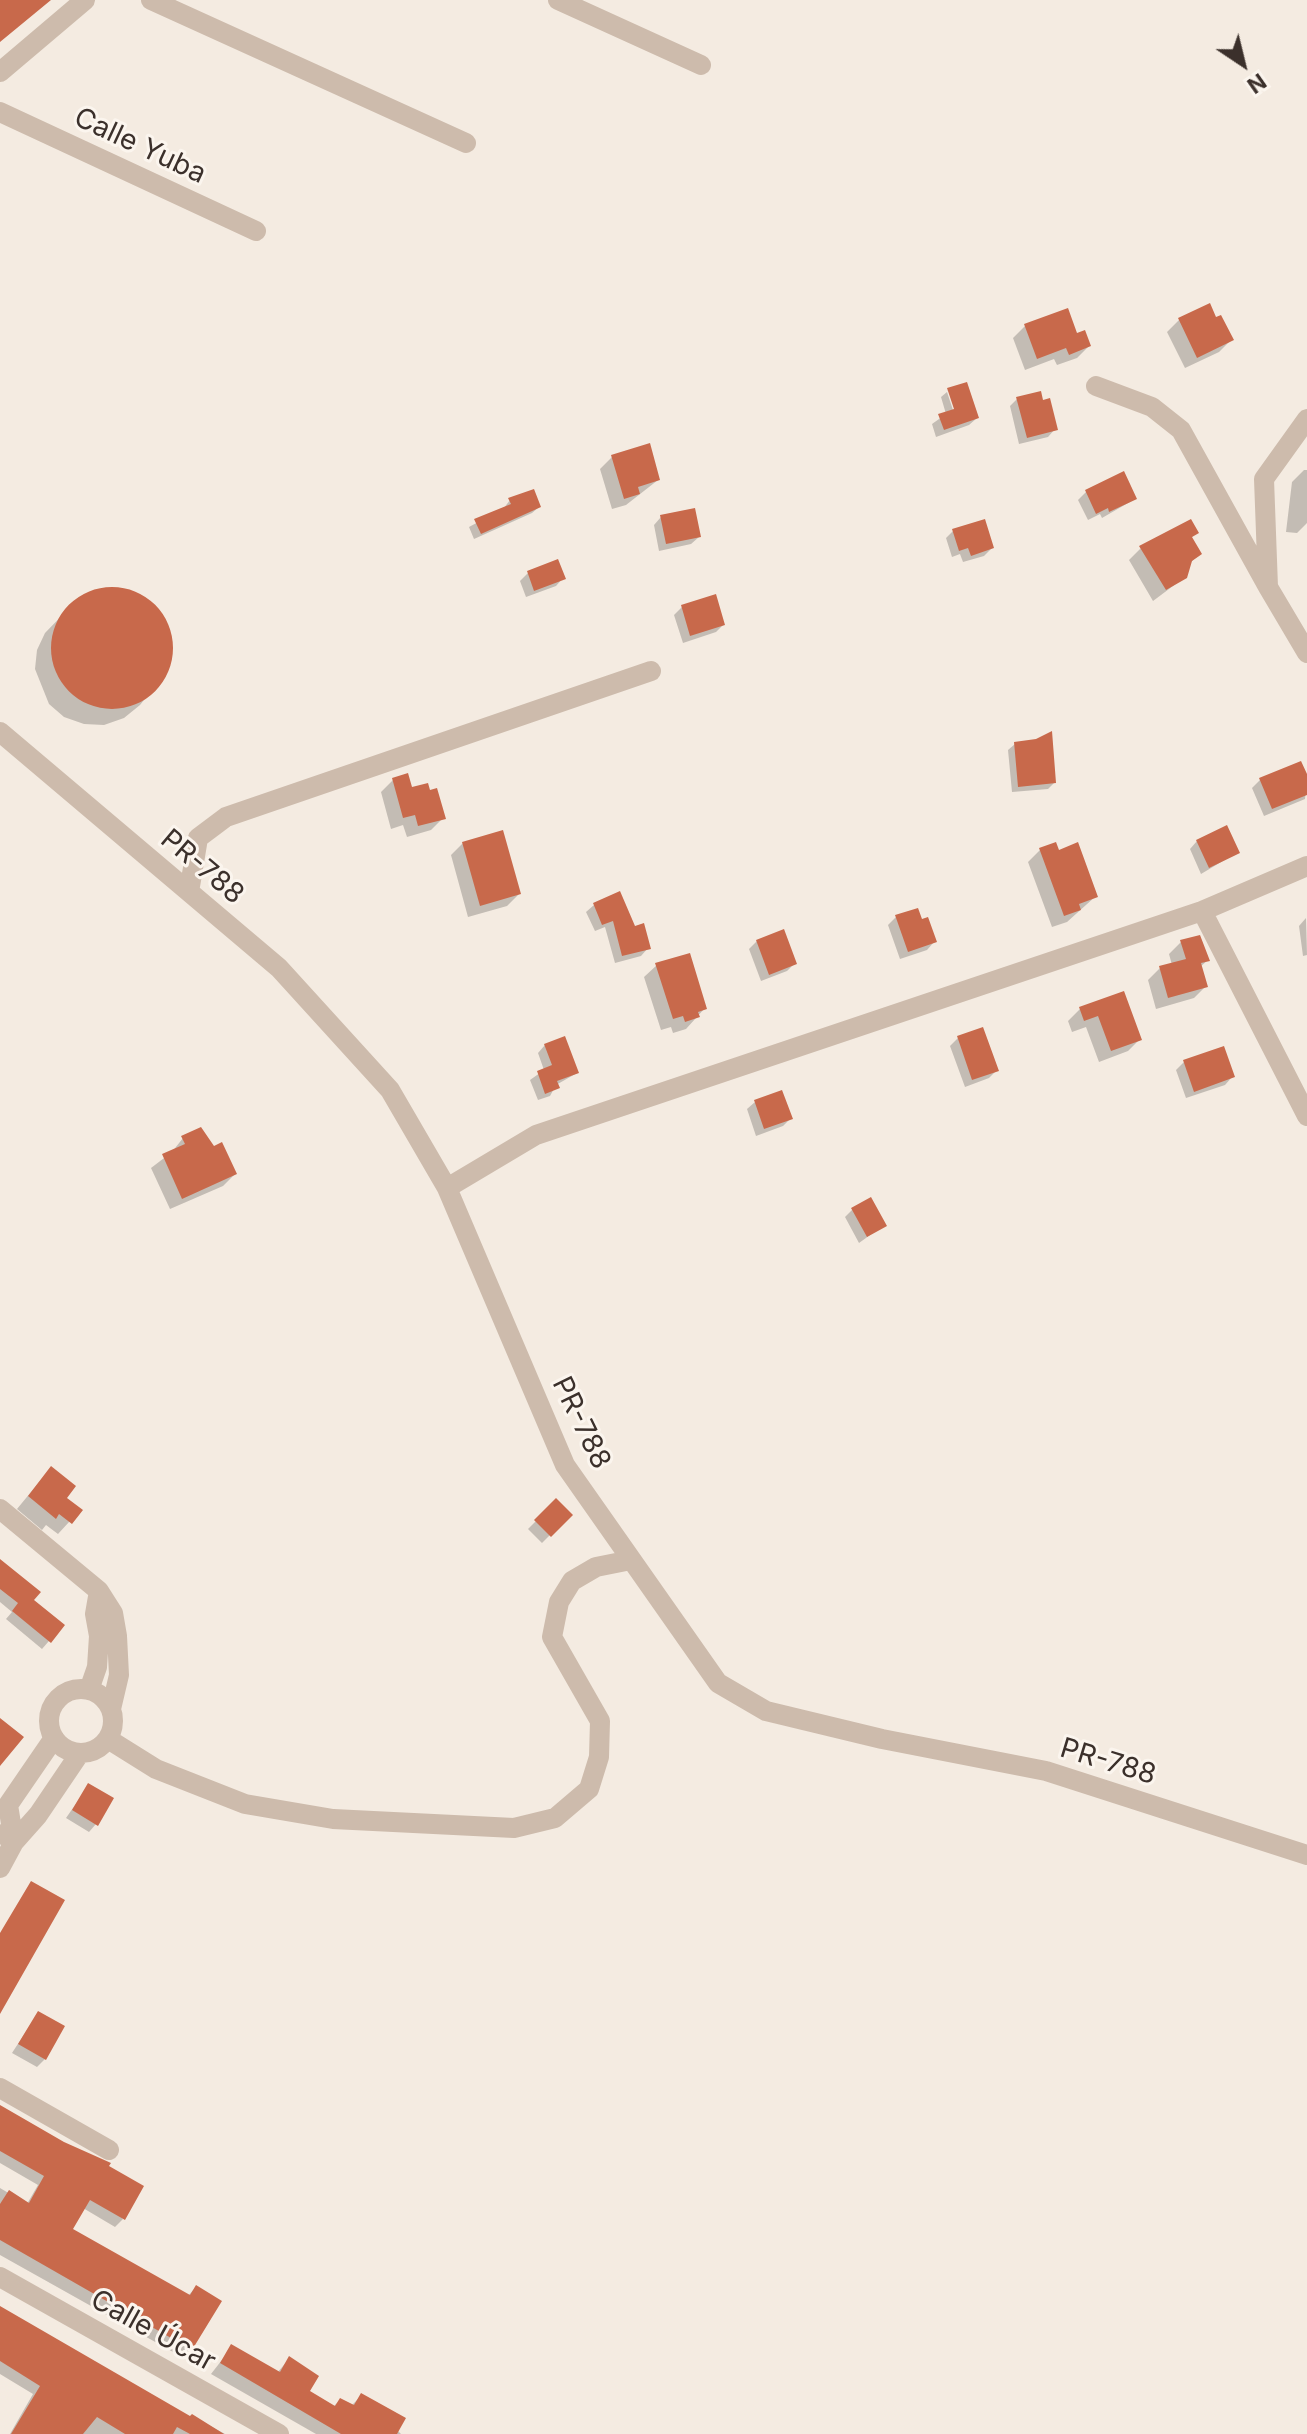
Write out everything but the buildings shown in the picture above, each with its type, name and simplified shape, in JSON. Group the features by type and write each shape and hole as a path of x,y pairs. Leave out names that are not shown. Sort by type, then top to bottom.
{"street":[{"path":"0,72 85,0"},
{"path":"151,0 466,143"},
{"path":"558,0 701,65"},
{"name":"Calle Yuba","path":"0,112 256,231"},
{"path":"1096,386 1152,407 1181,430 1307,653"},
{"path":"1268,587 1264,479 1307,419"},
{"path":"189,892 198,838 226,817 651,671"},
{"name":"PR-788","path":"0,732 279,968 390,1090 447,1188 565,1465 718,1683 766,1711 882,1739 1046,1771 1307,1855"},
{"path":"447,1188 536,1135 1202,911 1307,866"},
{"path":"1202,911 1307,1116"},
{"path":"0,1509 99,1591 113,1613 89,1690"},
{"path":"108,1739 156,1769 245,1804 333,1819 501,1828 555,1818 589,1789 599,1757 600,1721 552,1637 559,1602 572,1581 596,1567 631,1560"},
{"path":"108,1636 119,1675 108,1739 91,1751 80,1753 60,1746 54,1738 49,1717 59,1698 78,1689 89,1690 98,1693 111,1709"},
{"path":"0,1868 7,1836 8,1805 54,1738"},
{"path":"7,1836 38,1815 80,1753"},
{"path":"0,2088 109,2150"},
{"name":"Calle Úcar","path":"0,2277 279,2434"}]}
